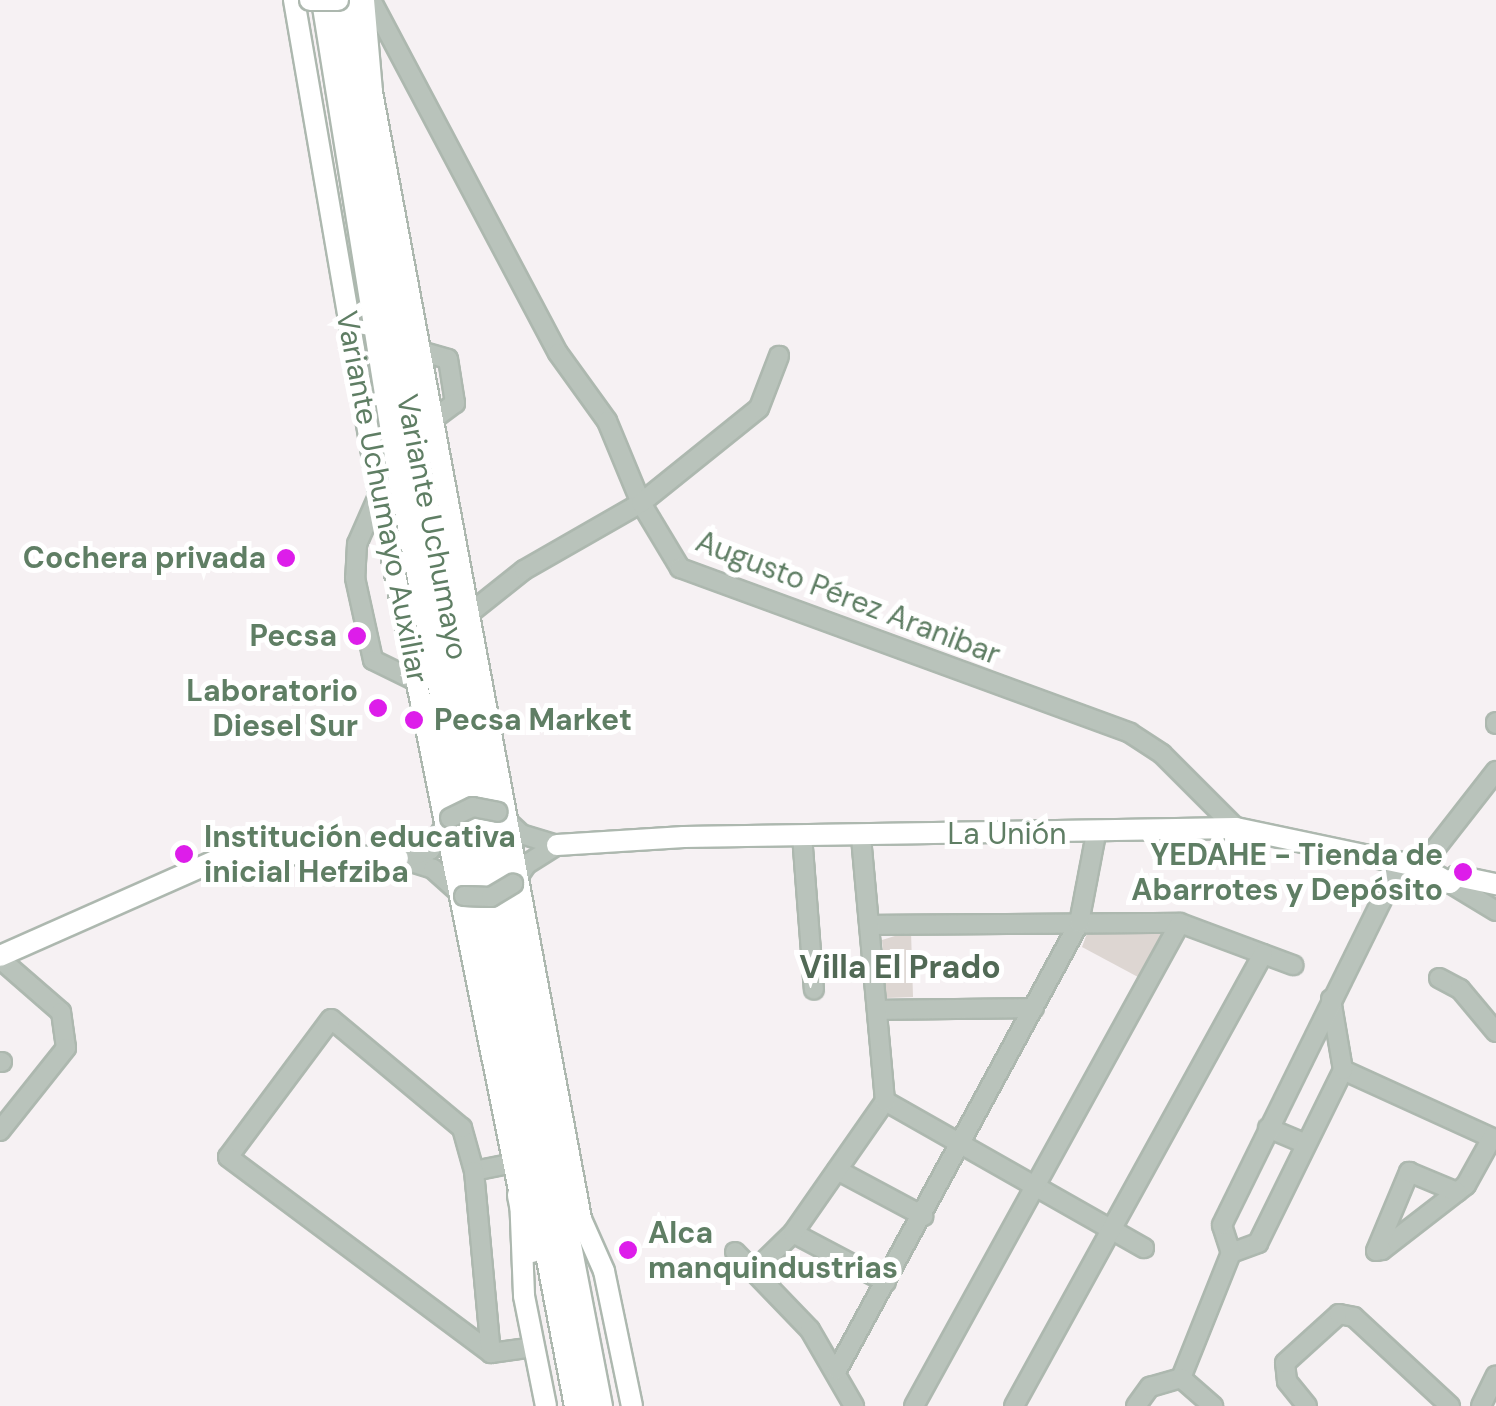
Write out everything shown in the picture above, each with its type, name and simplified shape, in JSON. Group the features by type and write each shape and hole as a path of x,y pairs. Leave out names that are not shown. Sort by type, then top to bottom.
{"highway":[{"name":"Variante Uchumayo","path":"324,0 397,457 577,1406"},
{"name":"Variante Uchumayo","path":"340,0 418,465 599,1406"},
{"path":"520,1195 563,1406"},
{"path":"581,1219 616,1406"}],"main road":[{"name":"Variante Uchumayo Auxiliar","path":"294,0 379,494 448,820 520,1195 524,1296 546,1406"},
{"path":"310,0 340,0"},
{"path":"368,0 372,92 470,614 503,816 581,1219 604,1271 632,1406"},
{"name":"La Unión","path":"557,845 1236,828 1411,864 1450,883"},
{"path":"0,958 235,852 398,858"},
{"path":"1450,883 1457,876 1496,884"}],"street":[{"name":"Augusto Pérez Aranibar","path":"368,0 558,353 606,421 641,502 672,559 689,573 1130,732 1162,754 1236,828"},
{"path":"470,614 524,570 641,502 759,408 779,356"},
{"path":"379,494 357,544 355,578 373,660 418,682"},
{"path":"1182,1378 1231,1252 1222,1225 1331,998 1411,864 1496,771"},
{"path":"398,858 430,850 448,820 473,807 503,816"},
{"name":"La Unión","path":"503,816 521,834 557,845"},
{"path":"837,1370 963,1146 1078,924 1096,834"},
{"path":"755,1270 793,1232 885,1101 862,835"},
{"path":"802,836 814,990"},
{"path":"398,858 433,870 462,895 491,897 516,881 527,864 557,845"},
{"path":"1450,883 1496,912"},
{"path":"870,925 1180,923 1293,965"},
{"path":"914,1406 1180,923"},
{"path":"1014,1406 1263,954"},
{"path":"0,958 61,1012 66,1048 0,1131"},
{"path":"1439,978 1460,989 1496,1032"},
{"path":"1231,1252 1258,1243 1343,1070 1331,998"},
{"path":"877,1010 1034,1008"},
{"path":"491,1353 474,1170 462,1128 331,1020 228,1156 491,1353 534,1346"},
{"path":"1343,1070 1494,1133 1457,1192 1376,1251 1409,1172 1457,1192"},
{"path":"885,1101 1144,1248"},
{"path":"1268,1128 1306,1144"},
{"path":"474,1170 514,1163"},
{"path":"837,1170 923,1216"},
{"path":"793,1232 886,1282"},
{"path":"734,1252 785,1298 837,1370 854,1406"},
{"path":"1307,1406 1287,1381 1286,1364 1340,1314 1354,1318 1450,1406"},
{"path":"1482,1406 1496,1375"},
{"path":"1136,1406 1150,1388 1182,1378"},
{"path":"1182,1378 1212,1406"}],"shaded area":[{"path":"1089,928 1165,928 1138,977 1082,947"},
{"path":"911,931 913,997 886,998 882,940"}],"place":[{"name":"Cochera privada","path":"286,558"},
{"name":"Pecsa","path":"357,636"},
{"name":"Laboratorio Diesel Sur","path":"378,708"},
{"name":"Pecsa Market","path":"414,720"},
{"name":"Institución educativa inicial Hefziba","path":"184,854"},
{"name":"YEDAHE - Tienda de Abarrotes y Depósito","path":"1463,872"},
{"name":"Alca manquindustrias","path":"628,1250"}],"district":[{"name":"Villa El Prado","path":"900,967"}]}
